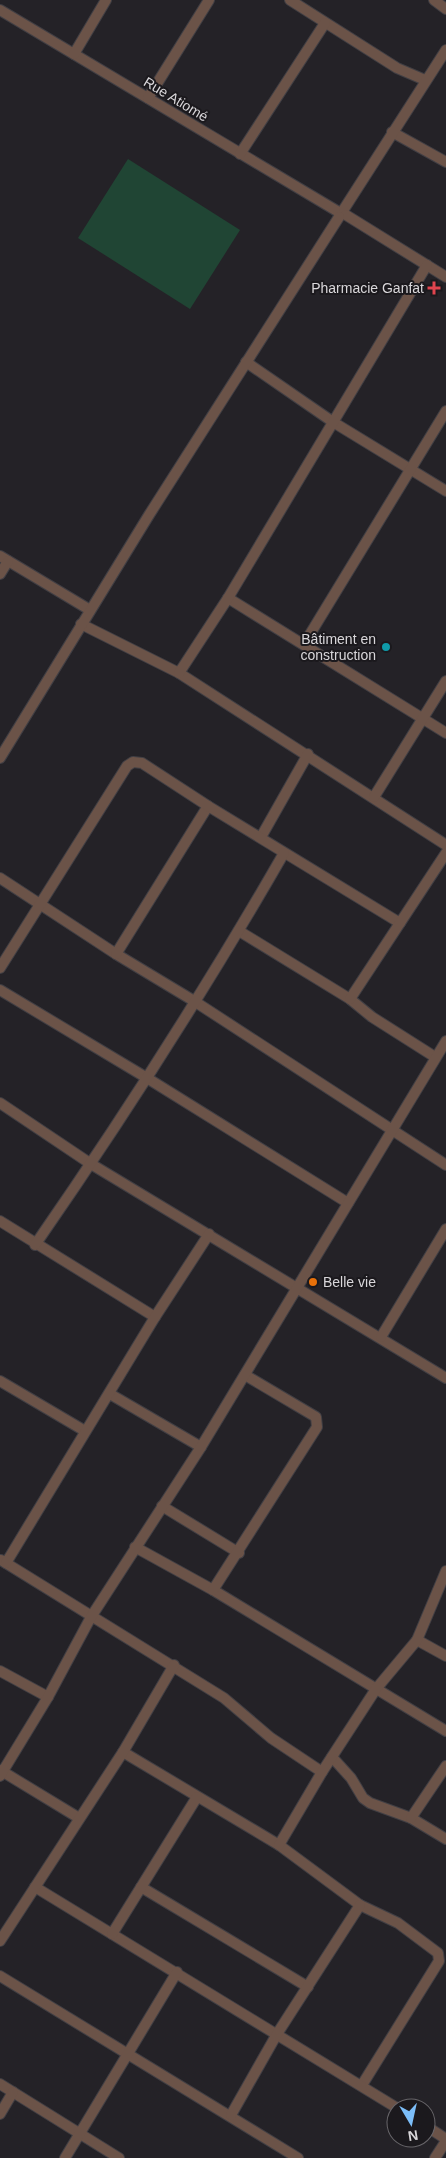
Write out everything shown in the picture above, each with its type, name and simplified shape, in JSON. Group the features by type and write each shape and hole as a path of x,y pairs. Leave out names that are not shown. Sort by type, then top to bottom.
{"street":[{"path":"0,9 4,0"},
{"path":"74,54 106,0"},
{"path":"148,98 209,0"},
{"path":"290,0 397,68 425,80"},
{"path":"434,0 446,9"},
{"name":"Rue Atiomé","path":"0,9 446,277"},
{"path":"240,154 325,23"},
{"path":"0,758 80,624 425,80 446,50"},
{"path":"392,132 446,162"},
{"path":"179,673 228,598 427,265"},
{"path":"246,362 333,422 446,491"},
{"path":"304,644 446,411"},
{"path":"0,574 4,558 90,610"},
{"path":"228,598 446,732"},
{"path":"80,624 179,673 308,754 446,845"},
{"path":"374,797 425,719 446,681"},
{"path":"261,837 308,754"},
{"path":"0,968 126,766 133,762 142,763 208,806 400,924"},
{"path":"116,954 208,806"},
{"path":"35,1245 147,1078 239,931 284,853"},
{"path":"350,999 446,853"},
{"path":"0,878 40,906 194,1001 446,1165"},
{"path":"239,931 350,999 372,1017 435,1058"},
{"path":"0,990 147,1078 348,1203"},
{"path":"79,1818 1,1773 48,1697 91,1617 201,1447 446,1041"},
{"path":"0,1103 91,1164 297,1286 446,1378"},
{"path":"0,1221 35,1245 154,1317"},
{"path":"381,1337 446,1229"},
{"path":"209,1234 154,1317 110,1394 3,1561 91,1617 174,1665 224,1698 271,1738 322,1772"},
{"path":"213,1590 239,1553 317,1427 318,1422 316,1417 245,1375"},
{"path":"0,1381 85,1431"},
{"path":"110,1394 201,1447"},
{"path":"162,1506 239,1553"},
{"path":"135,1547 213,1590 446,1731"},
{"path":"279,1845 322,1772 376,1689 417,1640 446,1571"},
{"path":"417,1640 446,1656"},
{"path":"0,1941 123,1752 174,1665"},
{"path":"0,1670 48,1697"},
{"path":"123,1752 279,1845 360,1905 398,1923 438,1953 440,1956 362,2085"},
{"path":"332,1757 351,1778 363,1798 376,1806 411,1818 446,1838"},
{"path":"411,1818 446,1766"},
{"path":"112,1934 196,1797"},
{"path":"35,1887 386,2100"},
{"path":"140,1887 308,1987"},
{"path":"231,2115 277,2034 360,1905"},
{"path":"66,2158 177,1972"},
{"path":"0,1976 231,2115 298,2158"},
{"path":"0,2084 119,2158"},
{"path":"0,2114 13,2092"},
{"path":"435,2158 446,2140"}],"green space":[{"path":"128,159 240,230 190,309 78,238"}],"place":[{"name":"Pharmacie Ganfat","path":"434,288"},
{"name":"Bâtiment en construction","path":"386,647"},
{"name":"Belle vie","path":"313,1282"}]}
